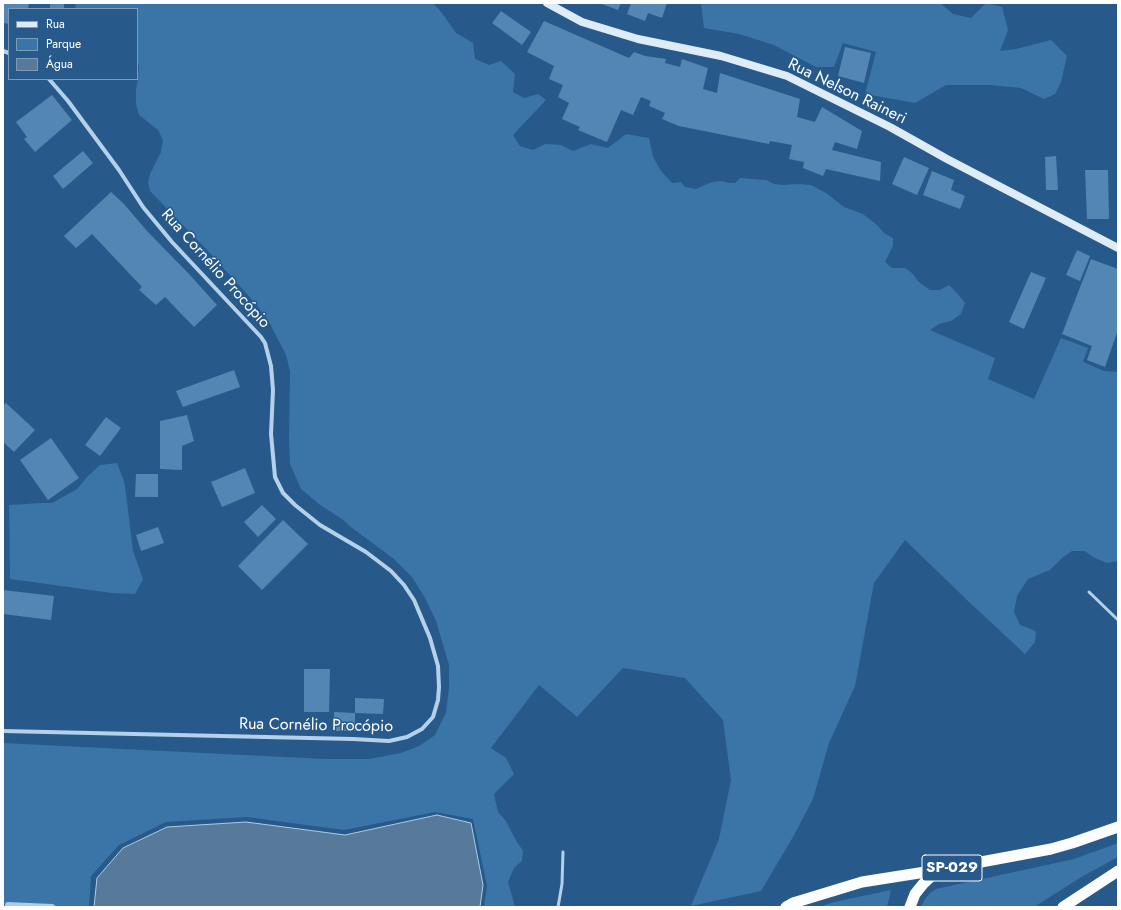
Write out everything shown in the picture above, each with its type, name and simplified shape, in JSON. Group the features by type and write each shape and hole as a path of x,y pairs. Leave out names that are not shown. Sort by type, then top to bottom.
{"highway":[{"name":"SP-029","path":"786,907 793,903 862,882 938,870 1051,849 1118,827"},
{"name":"SP-029","path":"910,907 915,894 938,870"},
{"path":"1063,907 1118,871"}],"main road":[{"name":"Rua Nelson Raineri","path":"547,3 582,22 638,39 721,56 787,76 890,127 1118,248"}],"street":[{"name":"Rua Cornélio Procópio","path":"3,731 389,741 407,737 422,729 433,717 440,687 438,666 430,638 414,600 404,585 391,571 366,552 320,525 295,505 283,493 275,477 271,434 273,390 271,366 265,342 172,242 144,208 111,159 68,101 50,80"}],"lane":[{"path":"1089,592 1118,620"},
{"path":"558,907 562,884 563,852"}],"green space":[{"path":"75,3 433,3 456,33 473,43 475,59 489,65 501,61 515,74 513,92 524,98 538,94 546,100 513,135 520,146 533,150 545,144 561,145 573,151 591,144 608,148 626,134 649,138 653,157 661,171 672,183 681,182 685,187 696,189 712,182 722,181 735,183 740,178 766,180 774,184 784,185 811,185 826,193 844,207 863,214 877,225 884,233 893,238 893,246 885,262 892,268 905,268 912,273 919,282 930,290 940,290 949,285 956,292 965,303 961,314 951,321 939,324 930,330 995,358 988,379 1034,399 1061,338 1088,348 1083,362 1104,371 1118,372 1118,561 1107,563 1093,557 1085,551 1072,551 1062,558 1050,570 1028,579 1017,596 1014,612 1020,625 1036,632 1035,642 1025,654 905,540 874,583 855,686 829,743 813,799 793,837 761,891 691,906 719,839 731,780 723,720 685,678 623,668 577,717 539,685 491,748 506,758 514,774 494,794 498,812 506,821 523,851 522,861 514,868 508,882 515,907 484,907 487,886 473,819 435,812 344,830 247,817 166,822 119,845 91,876 89,907 3,907 3,743 325,759 369,759 401,753 419,746 435,735 446,713 449,687 449,665 436,621 425,598 412,577 394,559 342,519 320,505 301,489 290,464 290,371 286,355 268,320 255,303 208,251 150,191 148,182 150,174 161,152 163,140 158,130 139,115 136,104 139,66 138,8 76,8"},
{"path":"701,3 940,3 953,14 971,18 986,3 1002,7 1008,30 1000,51 1016,49 1051,40 1067,56 1061,82 1055,94 1044,99 1021,88 990,85 946,85 915,103 865,94 876,52 843,43 834,67 816,67 774,45 739,34 704,28"},
{"path":"117,463 124,481 133,551 143,579 135,594 112,593 10,579 9,505 52,503 77,489 100,465"},
{"path":"1118,843 1118,857 1083,876 1034,907 921,907 930,893 936,889 1074,859"},
{"path":"891,890 887,907 819,907 834,902"}],"water":[{"path":"437,815 471,823 483,885 480,907 94,907 97,878 123,848 167,827 246,822 345,835"}],"building":[{"path":"3,3 29,3 28,8 8,8 8,24 3,23"},
{"path":"50,3 64,3 64,8 50,8"},
{"path":"599,3 621,3 618,10"},
{"path":"631,3 667,3 662,18 648,13 645,21 627,14"},
{"path":"501,11 531,32 522,45 492,23"},
{"path":"544,21 629,58 634,52 645,56 666,59 665,63 680,67 682,59 708,68 703,89 717,93 720,73 800,99 797,117 815,122 822,107 862,131 857,149 835,142 832,150 881,162 880,181 826,169 823,176 803,168 804,162 789,159 792,145 770,141 769,144 679,126 662,119 665,113 649,106 651,101 641,97 633,115 621,110 607,142 578,130 580,127 562,119 569,103 558,97 563,85 549,79 554,66 527,52"},
{"path":"845,47 871,53 864,83 838,76"},
{"path":"52,95 72,120 35,152 24,139 27,137 16,122"},
{"path":"83,151 93,163 63,189 53,176"},
{"path":"1056,156 1058,190 1046,190 1045,157"},
{"path":"904,157 929,168 917,195 892,184"},
{"path":"1085,170 1108,170 1109,219 1087,219"},
{"path":"932,171 954,180 951,190 965,196 960,209 923,195"},
{"path":"111,192 124,204 147,231 217,305 194,327 165,297 156,305 139,290 142,287 92,234 76,248 64,236"},
{"path":"1077,250 1090,256 1080,281 1066,275"},
{"path":"1091,259 1118,269 1118,330 1105,367 1087,360 1092,346 1062,334"},
{"path":"1031,272 1046,278 1024,329 1009,322"},
{"path":"234,370 240,387 183,407 176,391"},
{"path":"6,403 35,430 14,452 3,442 3,406"},
{"path":"187,415 194,441 182,446 182,470 160,469 160,421"},
{"path":"106,417 121,428 100,456 85,445"},
{"path":"51,438 79,478 48,500 20,460"},
{"path":"245,468 255,493 222,507 211,482"},
{"path":"136,474 158,474 158,497 135,497"},
{"path":"262,505 276,519 258,537 244,522"},
{"path":"283,520 308,544 262,590 238,566"},
{"path":"158,527 164,543 141,551 136,535"},
{"path":"3,590 54,596 51,620 3,614"},
{"path":"304,669 330,669 329,712 304,712"},
{"path":"355,698 384,699 383,714 355,713"},
{"path":"334,712 355,713 355,731 334,731"}],"waterway":[{"path":"8,905 52,907"}]}
